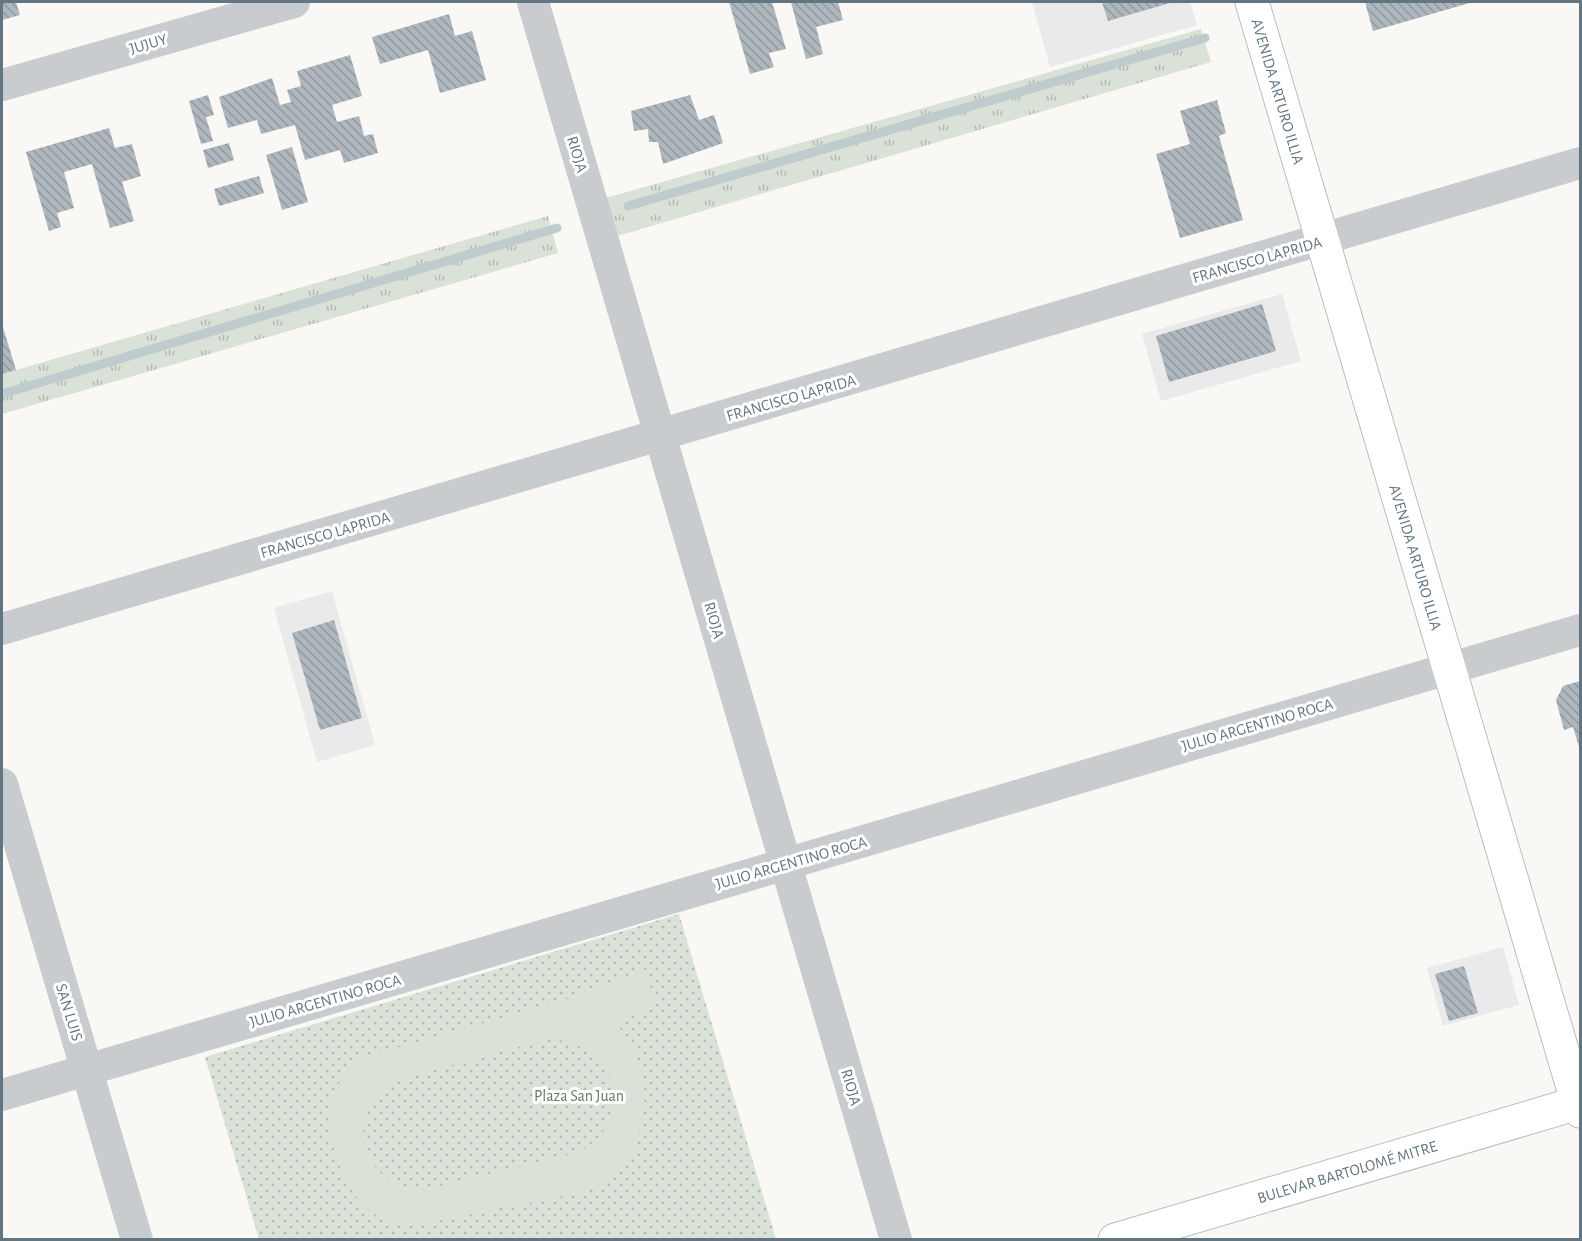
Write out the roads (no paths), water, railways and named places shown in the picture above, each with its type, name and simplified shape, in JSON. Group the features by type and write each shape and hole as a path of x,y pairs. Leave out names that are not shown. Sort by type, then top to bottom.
{"main road":[{"name":"AVENIDA ARTURO ILLIA","path":"1252,2 1579,1107"},
{"name":"BULEVAR BARTOLOMÉ MITRE","path":"1115,1239 1579,1107"}],"street":[{"name":"JUJUY","path":"2,86 294,2"},
{"name":"RIOJA","path":"533,2 896,1239"},
{"name":"FRANCISCO LAPRIDA","path":"2,629 1581,162"},
{"name":"JULIO ARGENTINO ROCA","path":"2,1095 1448,667 1581,630"},
{"name":"SAN LUIS","path":"2,784 138,1239"}],"waterway":[{"path":"628,206 1205,38"},
{"path":"2,394 557,228"}],"park label":[{"name":"Plaza San Juan","path":"579,1095"}]}
